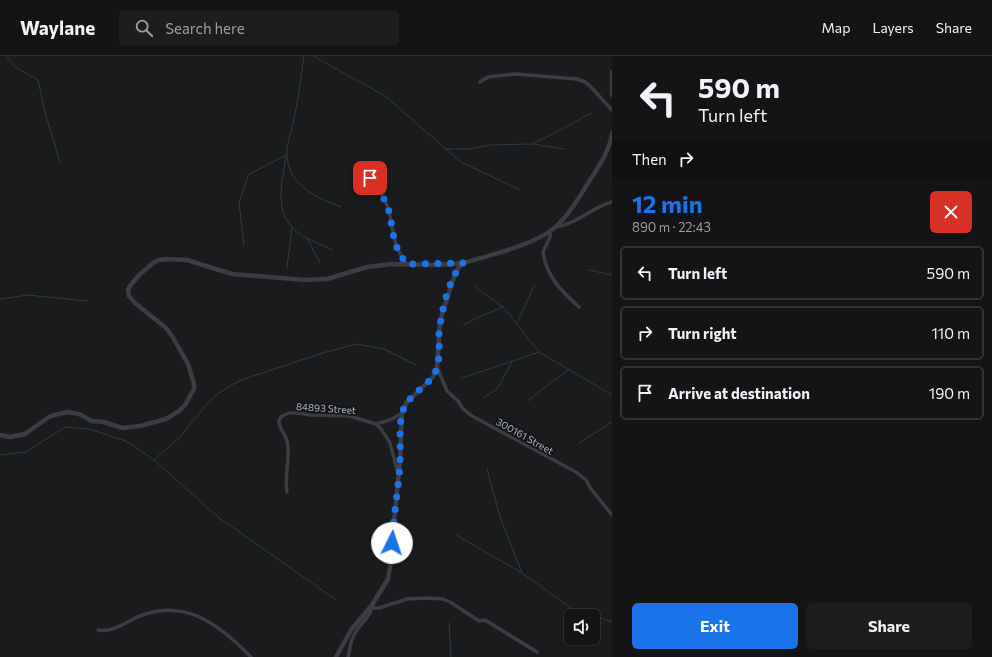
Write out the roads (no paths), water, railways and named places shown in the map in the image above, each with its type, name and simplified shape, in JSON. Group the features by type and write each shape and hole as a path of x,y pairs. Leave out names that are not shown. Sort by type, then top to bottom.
{"street":[{"path":"612,72 612,95"},
{"path":"480,82 488,77 515,74 577,79 589,85 612,110"},
{"path":"0,435 10,437 25,434 49,417 68,412 79,414 92,421 104,422 122,428 135,427 166,419 179,411 185,405 194,389 188,364 166,328 129,296 128,290 130,286 153,262 166,259 187,260 232,274 264,278 305,280 327,279 367,267 392,264 463,263 529,242 550,232 569,212 599,166 611,143 612,133"},
{"path":"365,171 386,202 396,245 402,258 407,264"},
{"path":"555,227 572,223 593,210 612,202"},
{"path":"550,232 549,239 543,252 549,273 562,290 580,307"},
{"path":"336,657 342,643 372,606 388,579 399,476 402,413 407,402 433,377 437,367 440,322 452,281 459,267 463,263"},
{"name":"300161 Street","path":"437,367 447,391 458,400 463,409 472,416 576,472 586,480 591,489 612,515"},
{"name":"84893 Street","path":"287,492 285,483 288,449 287,441 278,425 282,416 298,413 310,415 344,416 358,418 376,424"},
{"path":"399,476 390,443 376,424 390,420 402,413"},
{"path":"372,606 379,608 407,599 428,598 444,600 450,602 479,621 485,620 536,652"},
{"path":"348,657 353,637 359,626 371,613 372,606"},
{"path":"98,630 103,631 116,628 153,612 190,612 203,618 224,632 251,657"}],"waterway":[{"path":"7,56 15,67 38,80 45,112 60,162"},
{"path":"304,56 301,82 287,148 289,166 293,175 306,189 314,195 341,207"},
{"path":"313,56 385,96 461,162 520,190"},
{"path":"446,149 469,149 491,145 532,144 591,113"},
{"path":"533,144 564,149"},
{"path":"244,246 239,203 248,175 286,155"},
{"path":"286,156 281,187 281,197 282,206 289,224 301,235 333,250"},
{"path":"287,268 292,227"},
{"path":"307,238 320,263"},
{"path":"589,270 612,275"},
{"path":"517,323 534,286"},
{"path":"475,287 503,307 539,352 612,395"},
{"path":"0,299 28,295 87,301"},
{"path":"463,325 503,307"},
{"path":"154,460 180,437 207,404 219,393 235,383 250,377 326,352 357,344 384,349 416,365"},
{"path":"462,378 539,352"},
{"path":"483,398 497,389 512,362"},
{"path":"528,401 569,370"},
{"path":"579,443 612,422"},
{"path":"0,455 26,452 65,427 90,429 128,442 154,460 218,517 336,600"},
{"path":"487,469 500,517 522,573"},
{"path":"456,535 522,573 571,608 612,622"},
{"path":"449,623 451,657"}]}
